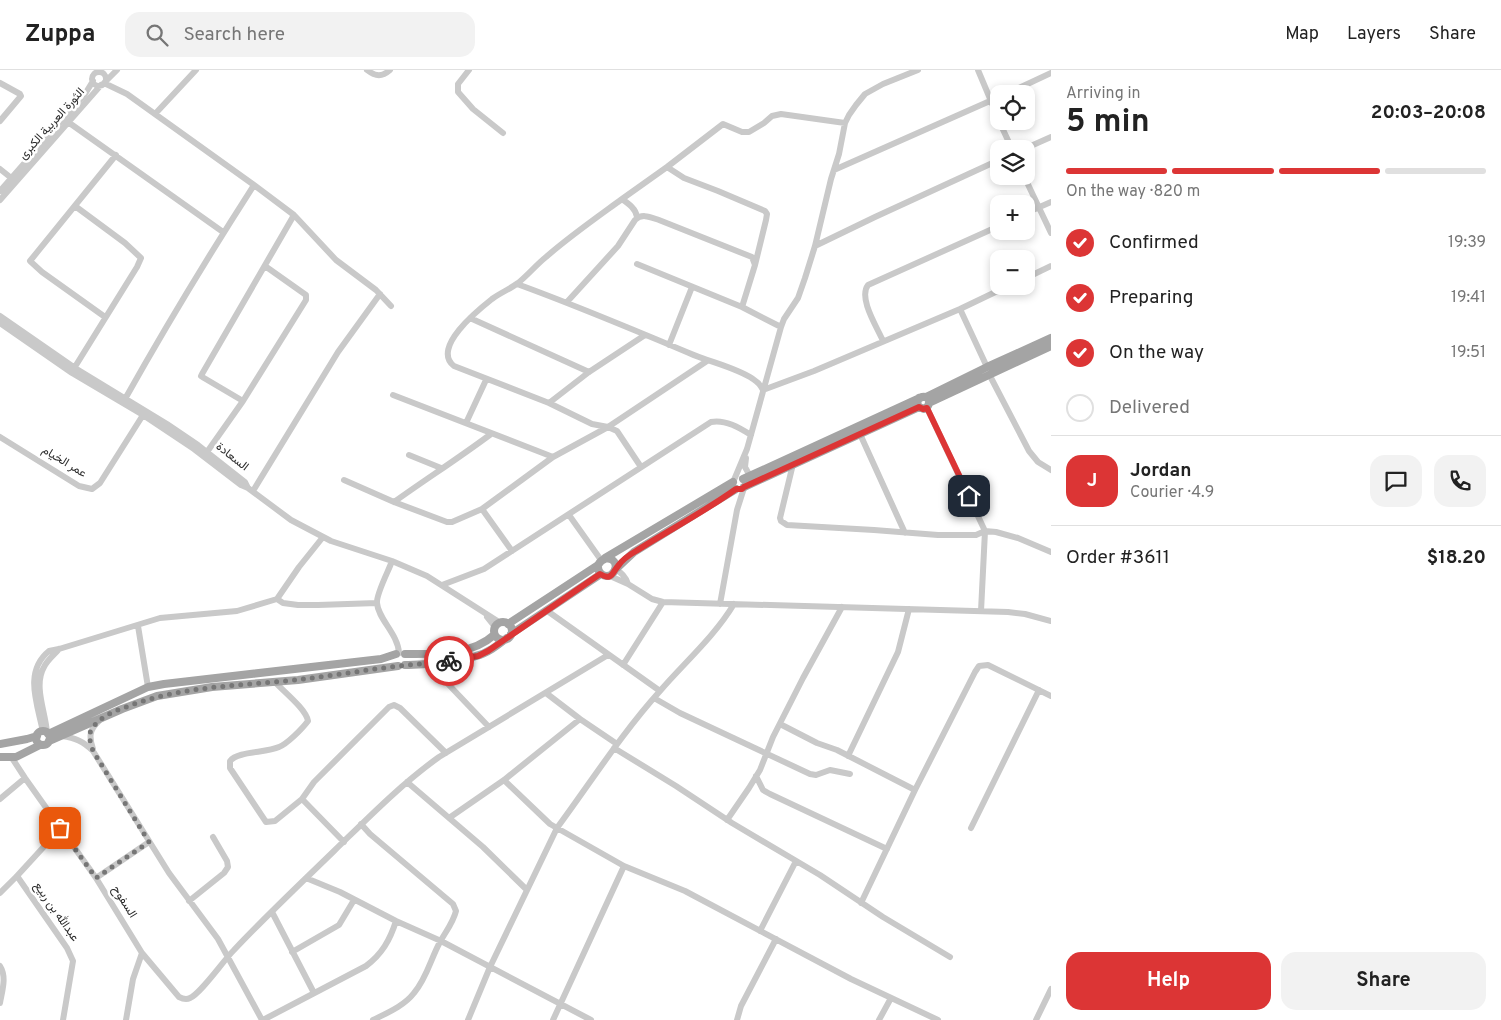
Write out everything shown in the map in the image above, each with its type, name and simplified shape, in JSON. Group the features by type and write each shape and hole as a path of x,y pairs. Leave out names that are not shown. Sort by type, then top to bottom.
{"main road":[{"path":"600,574 610,576 634,552 740,484 793,464 860,434 1051,338"},
{"path":"988,370 1051,346"},
{"path":"0,756 16,757 40,745 36,740 45,735 148,688 164,684 381,659 400,654 453,652 472,648 488,640 496,628 508,624 601,561 740,484 924,402"},
{"path":"601,561 613,560 616,569"},
{"path":"600,574 598,568 601,561"},
{"path":"0,744 45,735 62,736 122,709 157,696 212,687 275,682 429,664 478,656 600,574"},
{"path":"496,628 502,640 509,636 511,628 508,624"},
{"path":"400,654 394,658 394,662 402,666"},
{"path":"400,654 408,660 402,666"},
{"path":"15,741 8,750 16,757"},
{"path":"15,741 22,749 16,757"}],"street":[{"name":"الثورة العربية الكبرى","path":"0,191 13,180 117,70"},
{"path":"155,114 196,70"},
{"path":"367,70 379,76 384,75 390,70"},
{"path":"469,70 458,84 458,92 473,109 503,133"},
{"path":"740,484 747,449 781,327 798,298 815,246 839,154 845,123 856,104 865,94 883,84 918,70"},
{"path":"834,170 990,101 978,70"},
{"path":"1025,85 1051,73"},
{"name":"الثورة العربية الكبرى","path":"0,200 13,180 80,100 96,74"},
{"path":"104,83 104,75 96,74 97,85 104,83 127,94 294,215 336,260 380,294 391,306"},
{"path":"0,83 21,96 0,121"},
{"path":"641,467 617,430 592,424 549,403 486,380 449,363 447,357 452,340 460,327 494,298 517,284 546,257 667,168 723,124 742,132 749,132 772,116 782,114 845,123"},
{"path":"68,122 223,232"},
{"path":"1035,144 1051,137"},
{"path":"105,317 30,262 116,156"},
{"path":"815,246 990,164"},
{"path":"667,168 684,178 765,211 767,214 755,265 742,307"},
{"path":"0,169 13,180"},
{"path":"125,399 223,232 254,185"},
{"path":"1028,185 1051,233"},
{"path":"622,200 631,206 637,217"},
{"path":"1035,210 1051,202"},
{"path":"73,370 141,258 125,243 75,206"},
{"path":"243,401 201,376 294,215"},
{"path":"567,302 618,246 637,217 645,216 659,220 703,237 752,257 755,265"},
{"path":"883,341 864,300 864,292 868,285 990,230"},
{"path":"638,264 742,307 781,327"},
{"path":"207,452 243,401 307,297 265,266"},
{"path":"1035,274 1051,266"},
{"path":"517,284 567,302 707,361 739,372 753,379 763,390"},
{"path":"669,345 692,286"},
{"path":"380,294 338,352 250,490 291,520 324,537 392,561 427,576 485,614 496,628"},
{"path":"763,390 814,371 990,295"},
{"path":"960,309 1029,451 1038,462 1051,470"},
{"name":"السعادة","path":"0,316 73,370 167,424 245,482 250,490"},
{"path":"470,318 589,372"},
{"name":"السعادة","path":"0,323 205,456 250,490"},
{"path":"549,403 589,372 645,335"},
{"path":"344,480 394,502 447,522 452,522 482,509 553,457 608,427 707,361"},
{"path":"466,423 486,380"},
{"path":"393,395 553,457"},
{"path":"924,402 985,531 981,612"},
{"name":"عمر الخيام","path":"0,437 80,486 92,489 100,483 143,415"},
{"path":"442,585 484,570 711,422 724,422 751,435"},
{"path":"394,502 491,434"},
{"path":"860,434 905,533"},
{"path":"720,604 737,510 735,500 745,466 747,449"},
{"path":"409,455 441,468"},
{"path":"793,464 780,512 780,518 784,524 938,535 976,535 985,531 996,532 1018,538 1051,552"},
{"path":"482,509 512,551"},
{"path":"569,515 601,561"},
{"path":"45,735 40,676 47,662 59,649 160,618 237,611 277,599 299,567 324,537"},
{"path":"392,561 377,603 380,612 399,644 400,654"},
{"path":"616,569 626,578 628,584"},
{"path":"610,576 628,584 652,599 663,602 1019,613 1051,621"},
{"path":"277,599 283,603 298,605 377,603"},
{"path":"623,665 663,602"},
{"path":"468,1020 490,967 557,828 616,746 660,691 716,630 734,604"},
{"path":"727,820 756,776 803,678 842,607"},
{"path":"848,756 898,652 909,609"},
{"path":"546,610 608,656 660,691"},
{"path":"138,626 148,688"},
{"path":"228,956 361,824 422,769 446,752 608,656"},
{"path":"429,664 489,727"},
{"path":"861,903 915,790 975,672 980,666 988,664 1051,696"},
{"path":"275,682 303,712 308,721 284,745 271,750 234,756 230,761 230,768 266,822 275,821 302,799 314,782 389,707 394,705 400,708 446,752"},
{"path":"971,828 1039,690"},
{"path":"546,693 616,746 727,820 820,875 861,903 950,957"},
{"path":"654,698 680,713 810,774 816,775 830,770 850,774"},
{"path":"103,718 90,731 93,751 168,873 208,924 263,1020 366,966 385,947 396,921"},
{"path":"449,818 504,780 580,719"},
{"path":"780,724 915,790"},
{"path":"62,736 79,740 93,751"},
{"name":"السفوح","path":"16,757 25,778 96,878 142,953 179,997 185,1000 189,999 198,992 228,956"},
{"path":"756,776 763,790 770,794 887,849"},
{"path":"0,799 25,778"},
{"path":"504,780 550,824 624,866 685,891 851,979 938,1020"},
{"path":"407,782 501,863 527,890"},
{"path":"302,799 344,842"},
{"path":"361,824 375,839 453,904 456,911 415,993 405,1002 373,1020"},
{"path":"0,893 60,828"},
{"path":"189,900 224,873 228,867 227,861 213,837"},
{"path":"96,878 149,842"},
{"path":"760,931 796,861"},
{"path":"552,1020 624,866"},
{"name":"عبدالله بن ربيع","path":"17,876 72,958 63,1020"},
{"path":"306,878 340,892 440,941 591,1020"},
{"path":"292,952 339,925 354,900"},
{"path":"272,912 314,993"},
{"path":"737,1020 749,989 776,939"},
{"path":"126,1020 133,979 142,953"},
{"path":"0,966 4,976 0,1003"},
{"path":"1036,1020 1051,989"},
{"path":"879,1020 891,998"}],"way so far":[{"path":"60,828 96,878 149,842 93,751 90,740 90,731 93,727 103,718 122,709 157,696 212,687 287,681 449,661"}],"route":[{"path":"449,661 478,656 488,651 600,574 612,575 628,556 736,489 740,490 919,407 927,408 969,496"}]}
